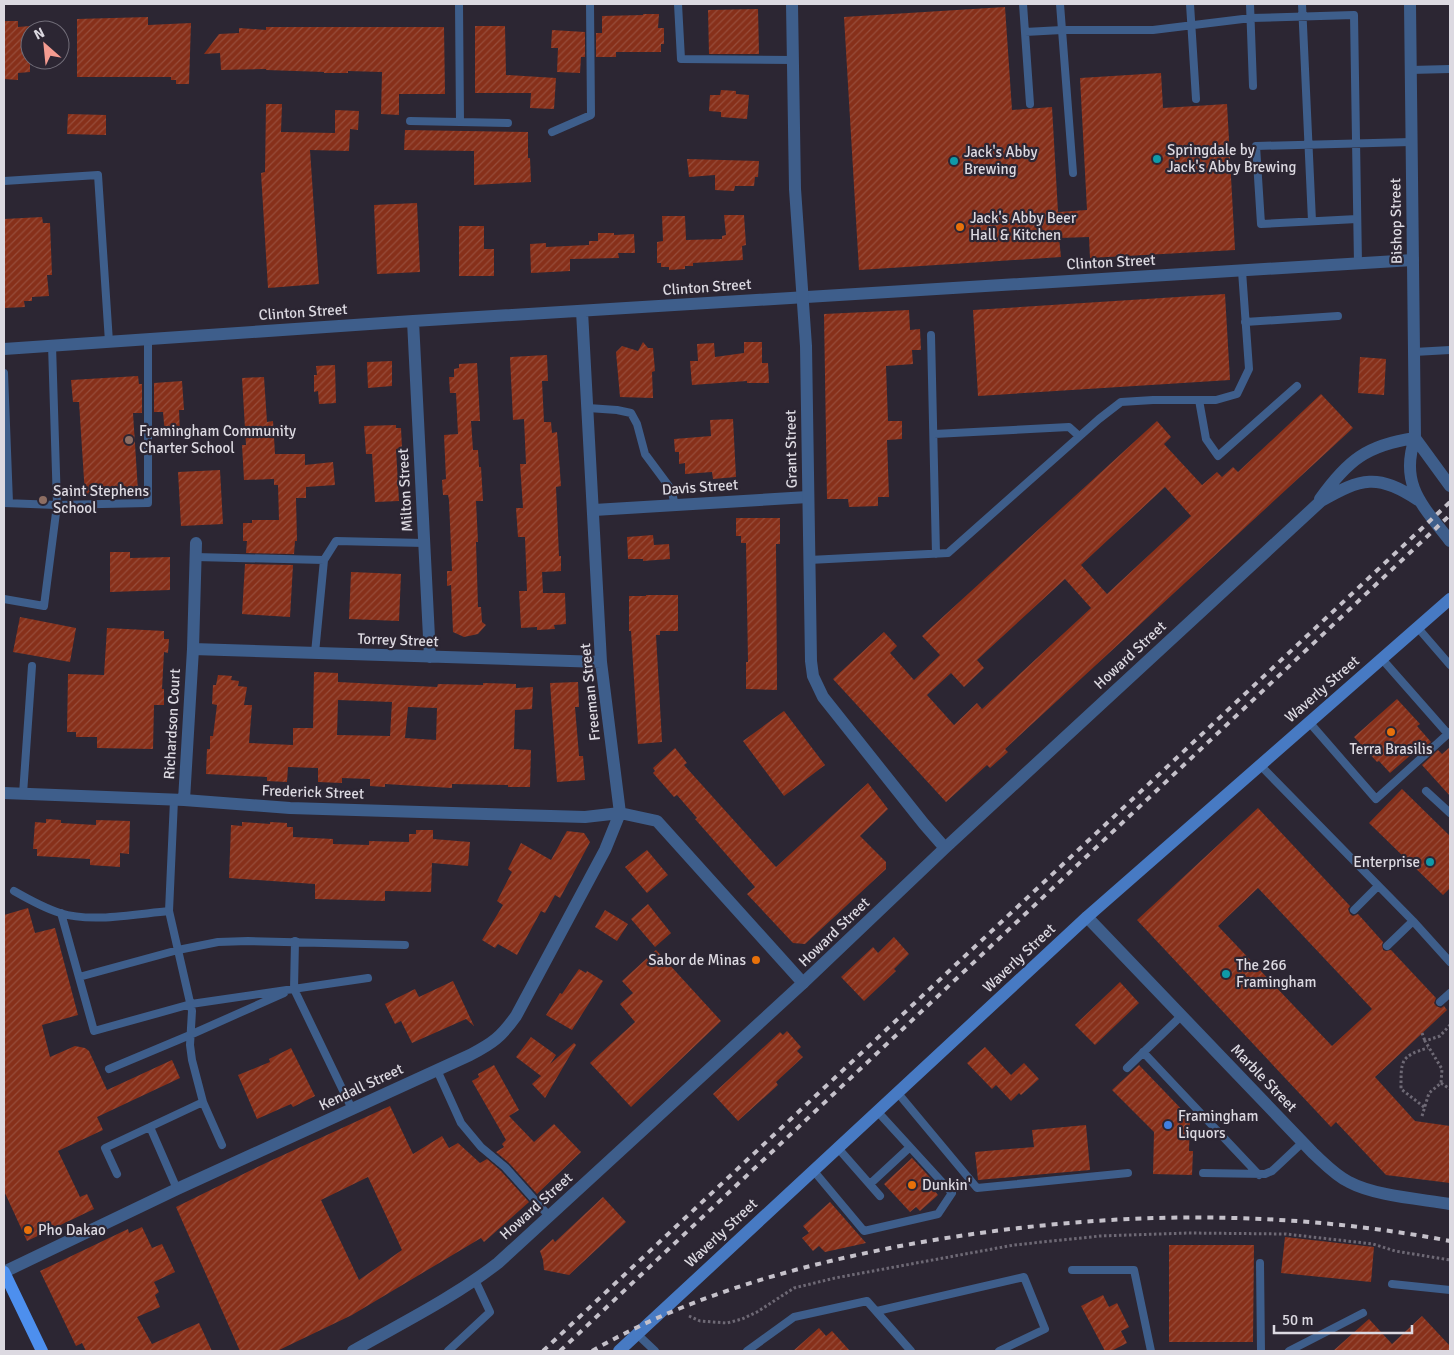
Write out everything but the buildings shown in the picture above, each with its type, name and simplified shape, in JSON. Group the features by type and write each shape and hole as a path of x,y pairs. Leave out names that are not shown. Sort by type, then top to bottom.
{"main road":[{"name":"Waverly Street","path":"619,1351 1087,917 1450,599"},
{"path":"4,1272 42,1351"}],"street":[{"name":"Grant Street","path":"792,4 795,196 806,346 811,661 816,684 823,697 945,848"},
{"name":"Bishop Street","path":"1410,4 1415,438 1409,468 1418,500 1450,541"},
{"name":"Clinton Street","path":"4,349 413,321 1413,260"},
{"name":"Freeman Street","path":"582,311 602,662 620,813"},
{"name":"Milton Street","path":"413,321 430,657"},
{"path":"1415,438 1450,486"},
{"name":"Howard Street","path":"1315,507 1341,472 1363,454 1384,444 1415,438"},
{"name":"Howard Street","path":"353,1351 475,1280 498,1263 803,983 945,848 1315,507 1340,490 1367,481 1383,482 1392,485 1418,500"},
{"name":"Davis Street","path":"594,510 808,497"},
{"name":"Richardson Court","path":"179,800 193,649 196,544"},
{"name":"Torrey Street","path":"193,649 602,662"},
{"name":"Frederick Street","path":"4,793 179,800 290,808 585,817 620,813"},
{"path":"620,813 657,821 803,983"},
{"name":"Kendall Street","path":"4,1272 177,1189 491,1044 504,1033 516,1016 605,850 620,813"},
{"name":"Marble Street","path":"1087,917 1334,1172 1354,1184 1376,1191 1450,1204"}],"lane":[{"path":"459,4 460,122"},
{"path":"552,132 591,115 590,4"},
{"path":"678,4 681,59 793,60"},
{"path":"1023,4 1030,104"},
{"path":"1060,4 1073,174"},
{"path":"1190,4 1196,99"},
{"path":"1250,4 1252,86"},
{"path":"1302,4 1312,221"},
{"path":"1025,32 1153,30 1251,18 1354,15 1358,264"},
{"path":"1410,70 1450,69"},
{"path":"410,121 508,123"},
{"path":"1357,219 1261,224 1256,146 1411,142"},
{"path":"4,181 98,175 109,342"},
{"path":"809,560 948,553 1079,436 1121,402 1216,400 1237,394 1249,369 1242,271"},
{"path":"1245,322 1338,316"},
{"path":"931,335 936,554"},
{"path":"4,373 6,503 56,505 148,503 148,339"},
{"path":"4,599 44,606 56,505 52,345"},
{"path":"1414,352 1450,350"},
{"path":"1199,400 1206,439 1218,456 1296,386"},
{"path":"588,408 631,413 637,424 645,454 671,489 675,505"},
{"path":"934,434 1069,427 1079,436"},
{"path":"315,653 324,560 336,540 424,543"},
{"path":"195,557 324,560"},
{"path":"1418,628 1450,666"},
{"path":"1310,722 1376,799 1449,733 1382,659"},
{"path":"23,794 32,666"},
{"path":"1260,765 1413,921 1450,962"},
{"path":"1426,791 1450,812"},
{"path":"179,800 169,911 191,1004 193,1019 190,1035 190,1052 203,1102 222,1145"},
{"path":"1354,910 1378,886"},
{"path":"14,891 61,914 82,917 169,911"},
{"path":"61,914 94,1030 191,1004 368,978"},
{"path":"1387,946 1413,921"},
{"path":"79,977 178,950 234,941 405,945"},
{"path":"295,941 294,989 352,1109"},
{"path":"109,1069 294,989"},
{"path":"1440,1002 1450,993"},
{"path":"1127,1068 1181,1016"},
{"path":"1143,1052 1259,1175"},
{"path":"438,1070 461,1123 480,1146 504,1167 549,1216"},
{"path":"897,1092 977,1188 1128,1173"},
{"path":"117,1174 105,1148 203,1102"},
{"path":"813,1170 864,1231 938,1214 952,1193 877,1111"},
{"path":"150,1126 177,1189"},
{"path":"1203,1173 1266,1174 1272,1171 1303,1142"},
{"path":"870,1184 910,1147"},
{"path":"837,1148 880,1196"},
{"path":"1260,1263 1261,1351"},
{"path":"1072,1270 1134,1270 1151,1351"},
{"path":"877,1312 1024,1277 1045,1329 1000,1351"},
{"path":"448,1351 490,1312 475,1280"},
{"path":"1392,1284 1450,1290"},
{"path":"747,1351 794,1318 867,1301 911,1351"},
{"path":"1289,1351 1363,1313"},
{"path":"637,1334 655,1351"},
{"path":"442,1351 460,1340"}],"path":[{"path":"1425,1041 1440,1036 1450,1025"},
{"path":"1422,1033 1428,1048 1442,1069 1441,1083 1429,1092 1422,1116"},
{"path":"1424,1107 1401,1089 1401,1066 1410,1053 1428,1048"},
{"path":"1441,1083 1450,1089"}],"railway":[{"path":"543,1351 1450,502"},
{"path":"560,1351 1450,515"},
{"path":"592,1351 666,1314 703,1299 781,1274 900,1246 1038,1226 1106,1220 1244,1218 1312,1222 1450,1241"}],"place":[{"name":"Springdale by Jack's Abby Brewing","path":"1157,159"},
{"name":"Jack's Abby Brewing","path":"954,161"},
{"name":"Jack's Abby Beer Hall & Kitchen","path":"960,227"},
{"name":"Framingham Community Charter School","path":"129,440"},
{"name":"Saint Stephens School","path":"43,500"},
{"name":"Terra Brasilis","path":"1391,732"},
{"name":"Enterprise","path":"1430,862"},
{"name":"Sabor de Minas","path":"756,960"},
{"name":"The 266 Framingham","path":"1226,974"},
{"name":"Framingham Liquors","path":"1168,1125"},
{"name":"Dunkin'","path":"912,1185"},
{"name":"Pho Dakao","path":"28,1230"}]}
